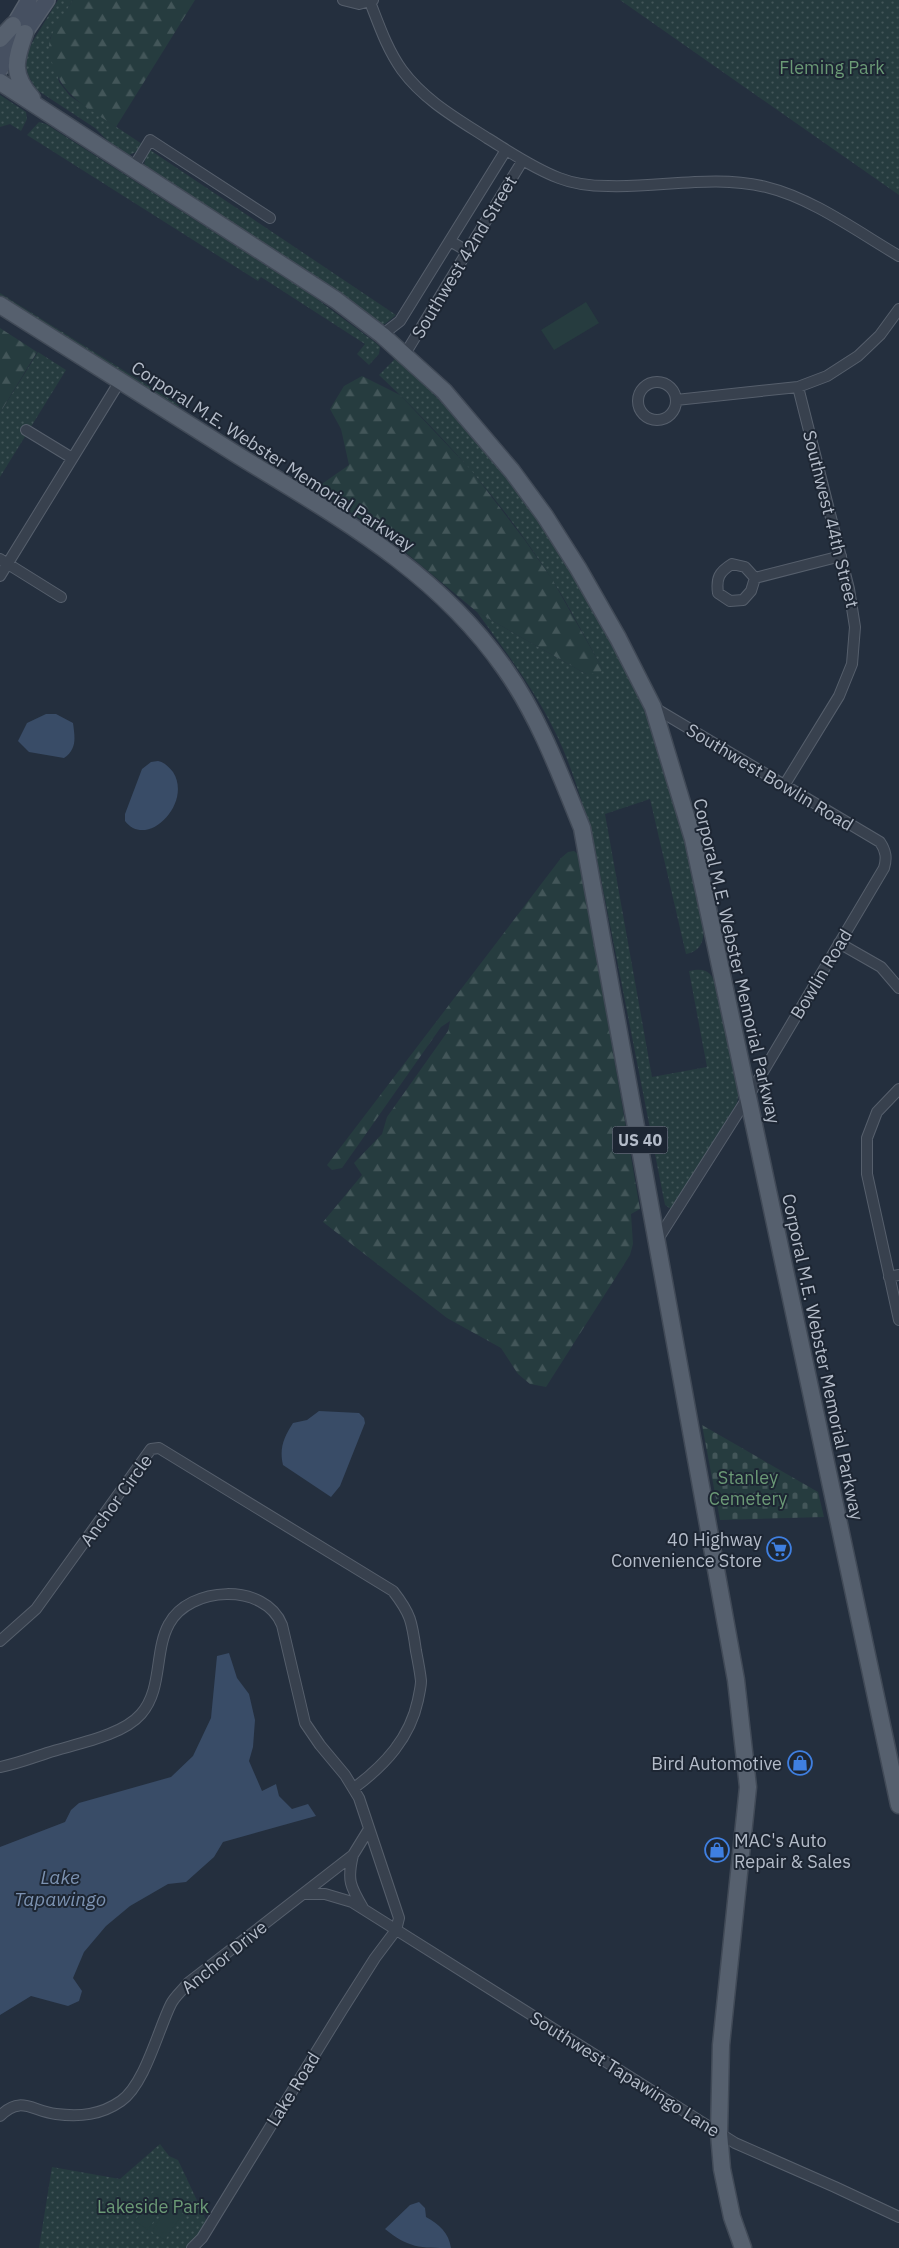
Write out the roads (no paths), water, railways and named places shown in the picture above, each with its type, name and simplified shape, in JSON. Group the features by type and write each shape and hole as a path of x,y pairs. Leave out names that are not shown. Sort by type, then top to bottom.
{"main road":[{"path":"0,69 19,29 29,0"},
{"path":"0,49 47,0"},
{"path":"0,39 19,29"},
{"path":"19,29 16,61 21,86 40,107"},
{"name":"Corporal M.E. Webster Memorial Parkway","path":"0,82 336,300 405,354 444,391 512,470 578,568 614,630 654,707 693,838 899,1806"},
{"name":"Corporal M.E. Webster Memorial Parkway","path":"0,305 361,532 420,574 465,619 505,669 536,723 582,828 658,1239 736,1680 748,1787 721,2045 719,2133 722,2169 732,2217 743,2248"}],"street":[{"path":"342,0 359,4 371,1 386,43 402,70 421,92 439,107 506,150 561,179 608,186 688,181 741,182 766,187 789,194 812,205 899,256"},
{"path":"133,168 150,140 270,218"},
{"name":"Southwest 42nd Street","path":"382,335 400,321 506,150"},
{"name":"Southwest 42nd Street","path":"405,354 523,160"},
{"path":"450,241 467,251"},
{"path":"676,400 798,388 826,376 858,356 880,335 899,310"},
{"path":"0,576 4,562 120,381"},
{"name":"Southwest 44th Street","path":"785,784 832,710 852,664 854,612 798,388"},
{"path":"26,430 72,458"},
{"path":"755,578 841,556"},
{"path":"4,562 61,597"},
{"name":"Southwest Bowlin Road","path":"654,707 880,842 884,849"},
{"name":"Bowlin Road","path":"658,1239 748,1097 884,868 886,861 884,849"},
{"path":"839,942 881,967 899,988"},
{"path":"899,1089 877,1112 867,1138 867,1174 894,1276 899,1320"},
{"name":"Anchor Circle","path":"2,1640 41,1602 151,1449 159,1448 393,1591 411,1618 421,1683 415,1712 407,1732 393,1753 375,1772 354,1788"},
{"path":"0,1767 106,1735 126,1725 141,1714 153,1691 166,1631 175,1614 187,1605 206,1598 236,1593 251,1596 272,1607 278,1615 305,1722 320,1745 354,1788 399,1918 396,1930"},
{"name":"Anchor Drive","path":"363,1909 350,1884 349,1872 353,1855 369,1829"},
{"name":"Anchor Drive","path":"0,2116 9,2107 28,2105 54,2114 85,2116 103,2112 123,2100 136,2084 162,2029 172,2002 188,1984 353,1855"},
{"path":"304,1894 316,1893 338,1896 363,1909"},
{"name":"Southwest Tapawingo Lane","path":"363,1909 735,2143 899,2217"},
{"name":"Lake Road","path":"192,2248 202,2238 342,2010 375,1958 396,1930"}],"water":[{"path":"46,714 56,714 73,723 73,747 64,758 29,752 18,741 27,723"},
{"path":"151,762 162,762 173,772 178,784 177,797 165,819 145,830 134,828 125,821 125,814 142,769"},
{"path":"319,1411 359,1413 364,1418 365,1423 340,1486 331,1497 283,1465 282,1459 283,1443 293,1423 307,1420"},
{"name":"Lake Tapawingo","path":"229,1653 237,1678 249,1694 255,1720 253,1747 249,1761 262,1791 276,1784 279,1796 292,1809 308,1804 316,1816 223,1842 214,1857 186,1882 168,1884 130,1906 106,1926 84,1952 73,1978 82,1991 79,2001 68,2006 31,1996 0,2015 0,1847 65,1822 71,1810 79,1803 171,1777 193,1756 211,1718 217,1656"},
{"path":"419,2202 425,2208 426,2217 446,2233 451,2248 415,2246 401,2240 385,2229 410,2205"}],"place":[{"name":"40 Highway Convenience Store","path":"779,1549"},
{"name":"Bird Automotive","path":"800,1763"},
{"name":"MAC's Auto Repair & Sales","path":"717,1850"}],"park label":[{"name":"Fleming Park","path":"832,67"},
{"name":"Stanley Cemetery","path":"748,1487"},
{"name":"Lakeside Park","path":"153,2206"}]}
